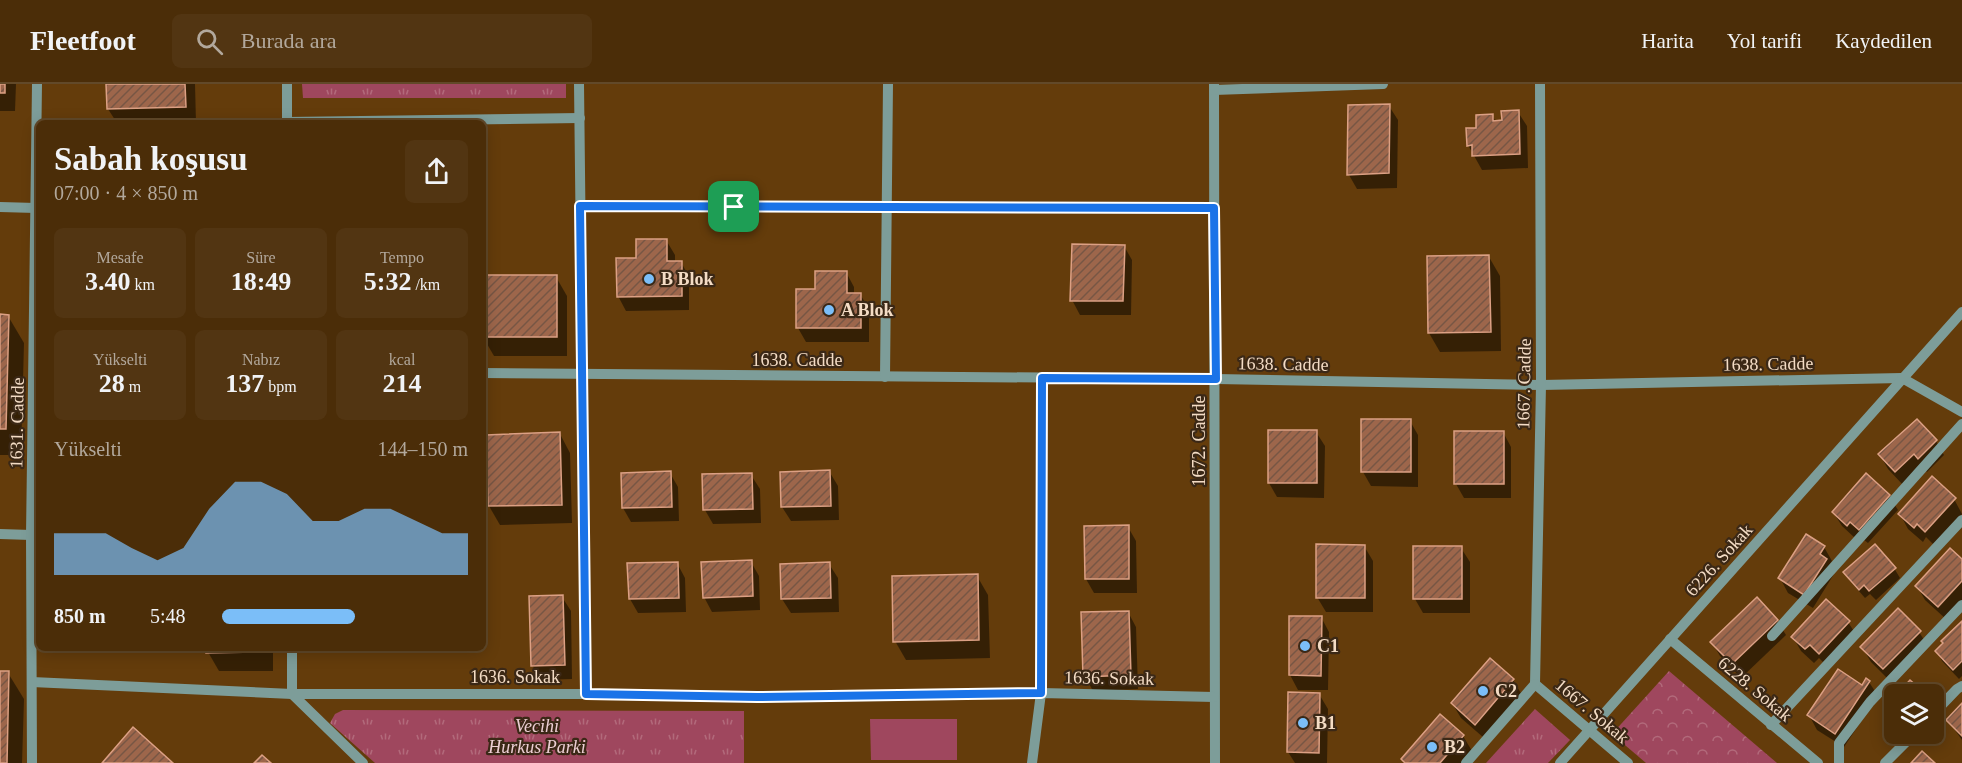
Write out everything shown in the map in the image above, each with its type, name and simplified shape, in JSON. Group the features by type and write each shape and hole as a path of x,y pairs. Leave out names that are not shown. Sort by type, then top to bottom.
{"street":[{"name":"1631. Cadde","path":"37,84 37,120"},
{"path":"287,84 287,120"},
{"path":"579,84 586,694"},
{"path":"885,377 888,84"},
{"path":"1214,87 1383,84"},
{"name":"1667. Cadde","path":"1535,684 1541,385 1540,84"},
{"name":"1672. Cadde","path":"1214,87 1215,763"},
{"path":"434,120 580,118"},
{"path":"580,206 1214,208"},
{"path":"0,207 36,208"},
{"name":"6226. Sokak","path":"1560,763 1962,312"},
{"name":"1638. Cadde","path":"486,373 1216,379 1541,385 1902,378"},
{"path":"1032,763 1041,693 1042,378"},
{"path":"1902,378 1962,411"},
{"name":"1631. Cadde","path":"32,763 32,535 36,402"},
{"path":"1772,636 1962,424"},
{"path":"1771,725 1962,520"},
{"path":"0,534 32,535"},
{"path":"1839,763 1839,743 1870,702 1962,605"},
{"name":"6228. Sokak","path":"1670,639 1818,763"},
{"path":"292,651 292,694 363,763"},
{"name":"1636. Sokak","path":"32,682 292,694 586,694 757,697 1041,693 1214,697"},
{"path":"1466,763 1535,684"},
{"name":"1667. Sokak","path":"1535,684 1628,763"},
{"path":"1944,703 1962,686"},
{"path":"1885,763 1904,744"}],"green space":[{"path":"302,84 566,84 566,98 303,98"},
{"path":"1669,671 1777,763 1646,763 1612,734"},
{"path":"1535,709 1570,740 1548,763 1486,763"},
{"name":"Vecihi Hurkus Parki","path":"343,710 744,711 744,763 375,763 330,723 335,714"},
{"path":"870,719 957,719 957,760 871,760"}],"building":[{"path":"0,84 5,84 5,93 0,93"},
{"path":"106,84 185,84 186,107 107,109"},
{"path":"1390,104 1389,173 1347,175 1348,105"},
{"path":"1519,110 1520,154 1472,156 1472,145 1467,146 1466,128 1476,128 1476,115 1493,114 1493,121 1502,120 1501,111"},
{"name":"B Blok","path":"636,239 667,239 667,261 682,261 682,296 617,297 616,258 636,258"},
{"path":"1072,244 1125,245 1123,301 1070,301"},
{"path":"1489,255 1491,332 1428,333 1427,256"},
{"name":"A Blok","path":"815,271 847,271 847,293 861,293 861,328 796,328 796,289 815,289"},
{"path":"486,275 557,275 557,337 486,337"},
{"path":"0,314 9,315 6,429 0,429"},
{"path":"1361,419 1411,419 1411,472 1361,472"},
{"path":"1917,419 1937,440 1918,459 1914,454 1895,472 1878,454"},
{"path":"1268,430 1317,430 1317,483 1268,483"},
{"path":"1454,431 1504,431 1504,484 1454,484"},
{"path":"560,432 562,505 488,506 486,435"},
{"path":"830,470 831,506 781,507 780,472"},
{"path":"671,471 672,507 622,508 621,473"},
{"path":"752,473 753,509 703,510 702,474"},
{"path":"1866,473 1890,495 1859,530 1850,522 1847,526 1832,512"},
{"path":"1932,476 1956,498 1925,532 1917,524 1914,528 1898,514"},
{"path":"1129,525 1129,579 1085,579 1084,526"},
{"path":"1806,534 1825,546 1820,554 1827,559 1804,595 1778,578"},
{"path":"1316,544 1365,545 1365,598 1316,598"},
{"path":"1875,544 1896,568 1869,591 1864,585 1859,590 1843,572"},
{"path":"1413,546 1462,546 1462,599 1413,599"},
{"path":"1950,548 1962,559 1962,581 1938,607 1915,586"},
{"path":"752,560 753,596 703,598 701,562"},
{"path":"678,562 679,598 629,599 627,563"},
{"path":"830,562 831,598 781,599 780,564"},
{"path":"978,574 979,640 893,642 892,576"},
{"path":"563,595 565,665 531,666 529,596"},
{"path":"1757,597 1778,620 1732,664 1710,642"},
{"path":"1826,599 1850,621 1819,654 1810,645 1805,649 1791,637"},
{"path":"1898,608 1921,631 1883,669 1860,647"},
{"path":"1129,611 1131,675 1083,677 1081,612"},
{"name":"C1","path":"1289,616 1322,616 1321,676 1289,675"},
{"path":"1962,621 1962,661 1953,670 1935,651 1943,643 1941,641"},
{"path":"206,651 263,651 263,652 206,653"},
{"name":"C2","path":"1490,658 1514,679 1475,725 1451,703"},
{"path":"1838,669 1862,685 1866,678 1870,681 1835,734 1807,715"},
{"path":"0,671 9,671 7,763 0,763"},
{"name":"B1","path":"1288,692 1320,693 1319,753 1287,752"},
{"path":"1962,703 1962,736 1946,720"},
{"name":"B2","path":"1440,714 1464,735 1440,763 1405,763 1401,759"},
{"path":"133,727 173,763 102,763"},
{"path":"1922,751 1935,763 1911,763"},
{"path":"262,755 271,763 254,763"}],"place":[{"name":"B Blok","path":"649,279"},
{"name":"A Blok","path":"829,310"},
{"name":"C1","path":"1305,646"},
{"name":"C2","path":"1483,691"},
{"name":"B1","path":"1303,723"},
{"name":"B2","path":"1432,747"}],"route":[{"path":"580,206 734,207 1214,208 1216,379 1042,378 1041,693 757,697 586,694 580,206"}]}
